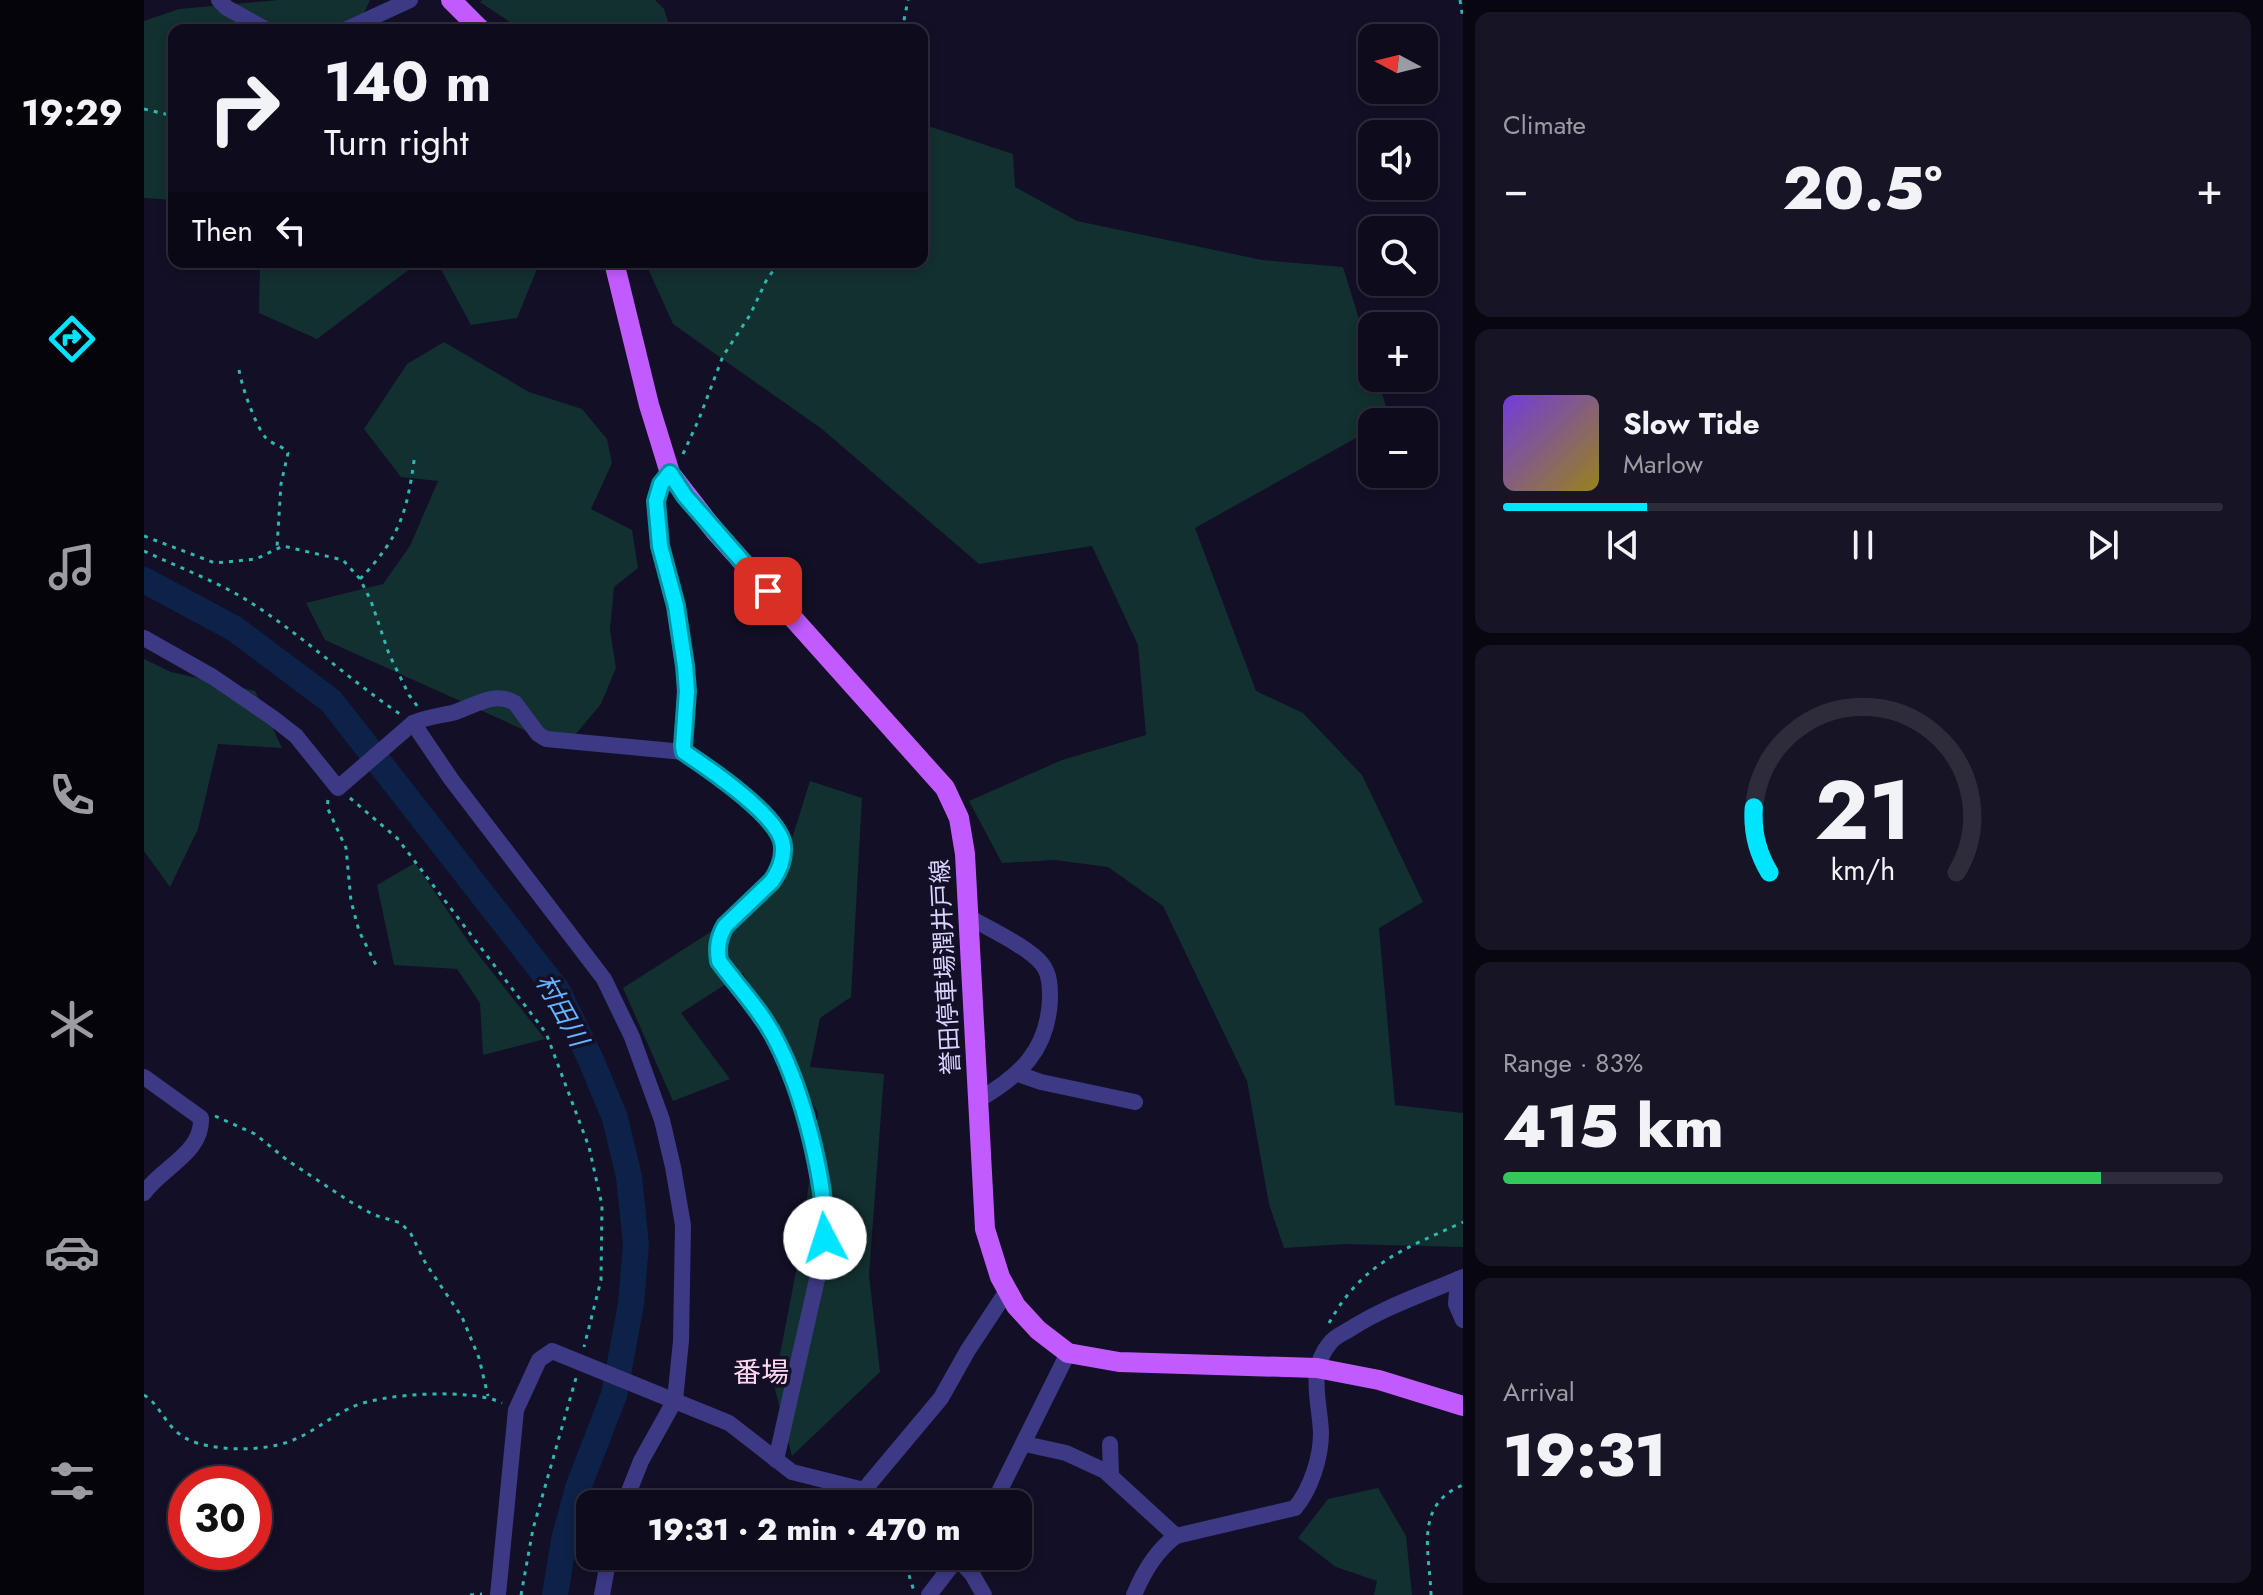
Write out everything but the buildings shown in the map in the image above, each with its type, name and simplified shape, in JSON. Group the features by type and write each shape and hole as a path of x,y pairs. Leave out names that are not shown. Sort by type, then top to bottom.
{"main road":[{"path":"451,0 475,24"},
{"name":"誉田停車場潤井戸線","path":"615,268 649,405 670,473 685,496 723,540 945,788 959,818 969,917 985,1229 1007,1291 1026,1318 1068,1353 1119,1362 1317,1368 1379,1380 1463,1406"}],"street":[{"path":"219,0 256,24"},
{"path":"363,24 410,0"},
{"path":"670,473 656,501 660,546 676,606 685,666 684,752"},
{"path":"144,638 213,677 285,727 296,736 338,788 420,720 453,713 496,698 511,700 538,734 546,739 684,752 745,797 776,830 783,843 777,873 725,926 720,934 717,952 719,961 778,1043 807,1124 825,1217 820,1266 776,1460"},
{"path":"420,720 451,779 604,979 632,1037 662,1120 683,1225 681,1341 675,1400 641,1461 630,1490"},
{"path":"969,917 1029,953 1043,965 1048,977 1049,1012 1045,1031 1029,1061 1018,1074 978,1100"},
{"path":"1018,1074 1041,1082 1135,1102"},
{"path":"144,1193 191,1148 202,1128 201,1118 192,1110 145,1081"},
{"path":"1134,1595 1141,1576 1176,1536 1295,1508 1302,1500 1313,1471 1321,1433 1315,1396 1317,1368 1330,1342 1377,1312 1461,1278"},
{"path":"1461,1278 1456,1304 1463,1320"},
{"path":"498,1595 516,1410 539,1360 552,1351 729,1423 792,1472 864,1490 941,1398 1007,1291"},
{"path":"1000,1490 1068,1353"},
{"path":"1025,1444 1066,1453 1111,1475 1176,1536"},
{"path":"1110,1444 1111,1475"},
{"path":"602,1595 606,1570"},
{"path":"929,1595 948,1570"},
{"path":"969,1570 984,1595"}],"path":[{"path":"903,24 908,0"},
{"path":"1460,0 1463,19"},
{"path":"144,109 168,115"},
{"path":"670,473 690,441 723,356 775,268"},
{"path":"239,370 242,386 264,436 288,453 281,484 277,547"},
{"path":"360,579 393,541 410,493 415,454"},
{"path":"144,536 215,563 256,559 283,546 343,560 360,579 371,601 389,654 420,720"},
{"path":"144,551 239,596 282,625 364,690 420,720"},
{"path":"377,967 359,931 351,901 346,848 327,807 328,799 338,788 397,838 546,1033 589,1147 602,1205 601,1280 533,1529 521,1595"},
{"path":"192,1110 207,1113 255,1134 336,1194 374,1215 401,1223 411,1234 426,1264 462,1317 479,1358 488,1396"},
{"path":"1330,1342 1330,1321 1355,1283 1395,1253 1463,1222"},
{"path":"144,1395 177,1433 196,1442 240,1448 288,1442 355,1405 382,1399 450,1393 488,1396 516,1410"},
{"path":"1431,1595 1426,1545 1433,1508 1451,1489 1463,1485"},
{"path":"907,1570 915,1595"}],"green space":[{"path":"279,0 370,0 359,24 168,24 168,200 144,198 144,21 179,9"},
{"path":"655,0 664,9 669,24 513,24 480,2"},
{"path":"928,126 1013,154 1015,187 1077,221 1262,260 1343,267 1358,316 1358,392 1381,392 1387,408 1358,408 1358,437 1195,528 1256,691 1303,713 1362,775 1423,902 1379,928 1395,1105 1463,1113 1463,1247 1345,1244 1284,1248 1269,1204 1247,1081 1163,906 1108,867 1055,860 1002,863 969,801 1062,760 1146,735 1138,645 1092,546 979,564 822,429 673,324 648,268 928,268"},
{"path":"260,268 411,268 317,339 259,313"},
{"path":"440,268 538,268 517,318 471,325"},
{"path":"444,342 529,392 582,409 607,439 612,463 591,509 632,530 638,568 614,587 610,630 616,668 601,704 564,748 325,640 306,603 383,584 410,546 438,481 401,477 364,429 407,364"},
{"path":"144,659 171,672 255,691 282,748 218,744 198,829 170,887 144,851"},
{"path":"810,781 862,798 851,997 820,1018 810,1067 884,1074 869,1275 880,1372 792,1456 774,1385 800,1251 818,1113 743,973 681,1013 730,1079 673,1101 623,988 776,890"},
{"path":"415,863 470,944 545,1039 483,1055 480,1003 457,969 394,965 377,885"},
{"path":"1378,1488 1406,1536 1412,1595 1374,1595 1377,1581 1336,1567 1298,1538 1328,1499"}],"waterway":[{"name":"村田川","path":"144,580 235,629 331,701 557,990 615,1118 629,1177 636,1245 631,1304 614,1395 578,1488 564,1540 555,1595"}],"district":[{"name":"番場","path":"761,1372"}],"route":[{"path":"768,591 685,496 670,473 661,484 656,501 660,546 676,606 685,666 684,752 745,797 776,830 783,843 777,873 725,926 720,934 717,952 719,961 778,1043 800,1101 825,1217 825,1238"}]}
